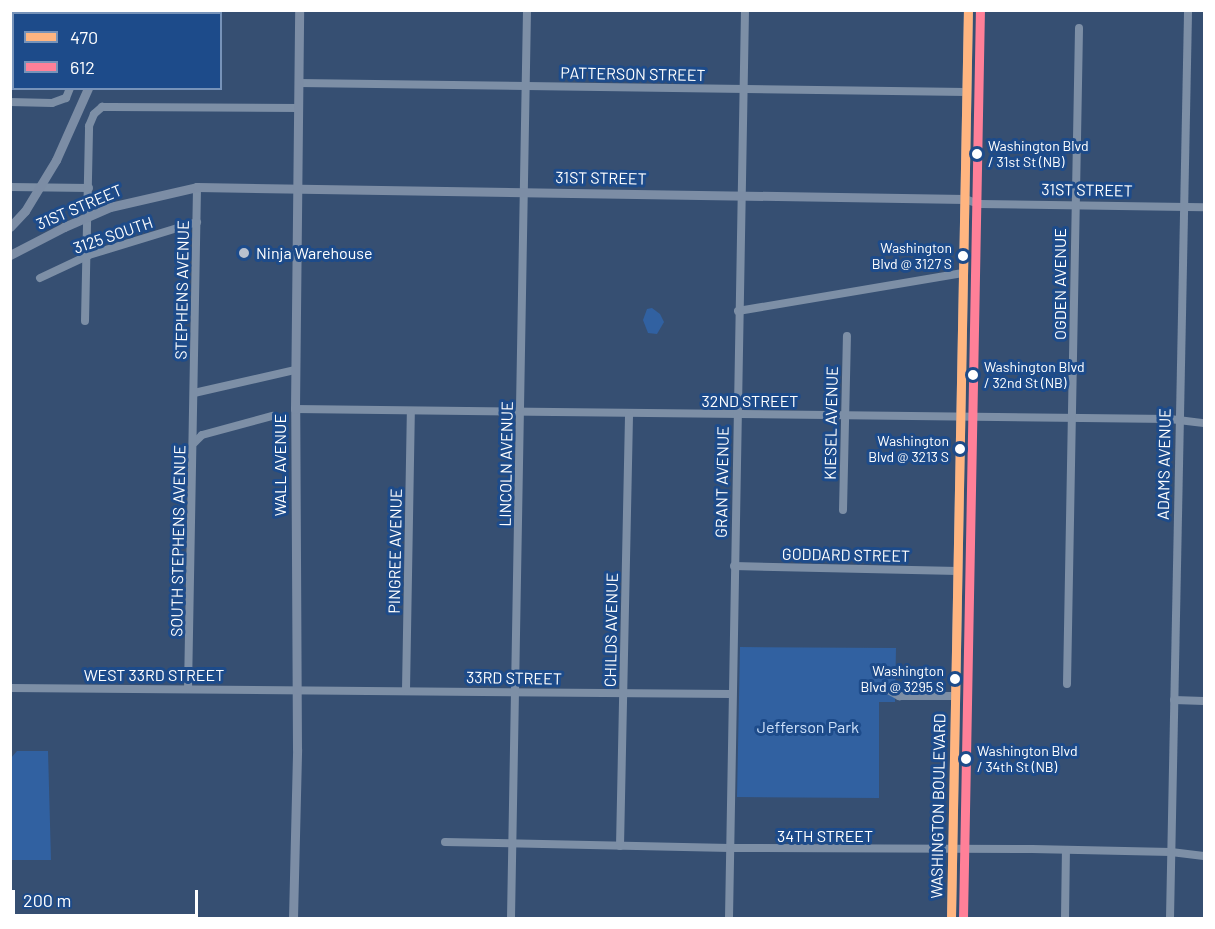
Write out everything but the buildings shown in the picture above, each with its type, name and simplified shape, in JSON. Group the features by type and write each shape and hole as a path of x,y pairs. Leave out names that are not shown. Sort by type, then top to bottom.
{"main road":[{"name":"WALL AVENUE","path":"293,918 297,690 295,370 299,10"},
{"name":"WASHINGTON BOULEVARD","path":"951,918 968,10"},
{"path":"10,227 25,211 56,160 87,90"},
{"name":"31ST STREET","path":"10,255 64,227 110,207 197,187 965,199"}],"street":[{"name":"LINCOLN AVENUE","path":"512,918 527,10"},
{"name":"GRANT AVENUE","path":"729,918 736,414 745,10"},
{"name":"ADAMS AVENUE","path":"1170,918 1178,421 1188,10"},
{"name":"OGDEN AVENUE","path":"1067,684 1079,28"},
{"name":"PATTERSON STREET","path":"299,83 966,92"},
{"path":"10,102 52,103 66,98 69,90"},
{"path":"85,321 89,255 89,126 94,114 102,107 111,106 299,108"},
{"name":"31ST STREET","path":"10,187 89,188"},
{"name":"STEPHENS AVENUE","path":"194,393 197,187"},
{"name":"31ST STREET","path":"965,199 979,204 1204,207"},
{"name":"3125 SOUTH","path":"40,278 89,255 197,222"},
{"path":"738,311 963,273"},
{"name":"KIESEL AVENUE","path":"843,510 847,336"},
{"path":"194,393 295,370"},
{"name":"SOUTH STEPHENS AVENUE","path":"188,689 194,393"},
{"name":"32ND STREET","path":"295,410 961,416 1204,423"},
{"name":"PINGREE AVENUE","path":"406,690 411,411"},
{"name":"CHILDS AVENUE","path":"620,846 629,414"},
{"path":"194,443 202,435 272,416"},
{"name":"GODDARD STREET","path":"734,566 958,571"},
{"name":"WEST 33RD STREET","path":"10,688 297,690"},
{"name":"33RD STREET","path":"297,690 732,694"},
{"path":"888,690 899,696 954,696"},
{"path":"1174,700 1204,701"},
{"name":"34TH STREET","path":"445,842 730,848 1066,850 1171,852 1204,856"},
{"path":"1065,918 1066,850"}],"green space":[{"path":"652,308 660,314 664,322 657,334 648,333 643,320 647,309"},
{"name":"Jefferson Park","path":"740,647 896,648 895,702 879,702 879,798 737,797"},
{"path":"17,751 48,751 51,860 11,860 11,758"}],"transit line":[{"name":"470","path":"951,918 968,10"},
{"name":"612","path":"963,918 980,10"}],"place":[{"name":"Washington Blvd / 31st St (NB)","path":"977,154"},
{"name":"Ninja Warehouse","path":"244,253"},
{"name":"Washington Blvd @ 3127 S","path":"963,256"},
{"name":"Washington Blvd / 32nd St (NB)","path":"973,375"},
{"name":"Washington Blvd @ 3213 S","path":"960,449"},
{"name":"Washington Blvd @ 3295 S","path":"955,679"},
{"name":"Washington Blvd / 34th St (NB)","path":"966,759"}]}
